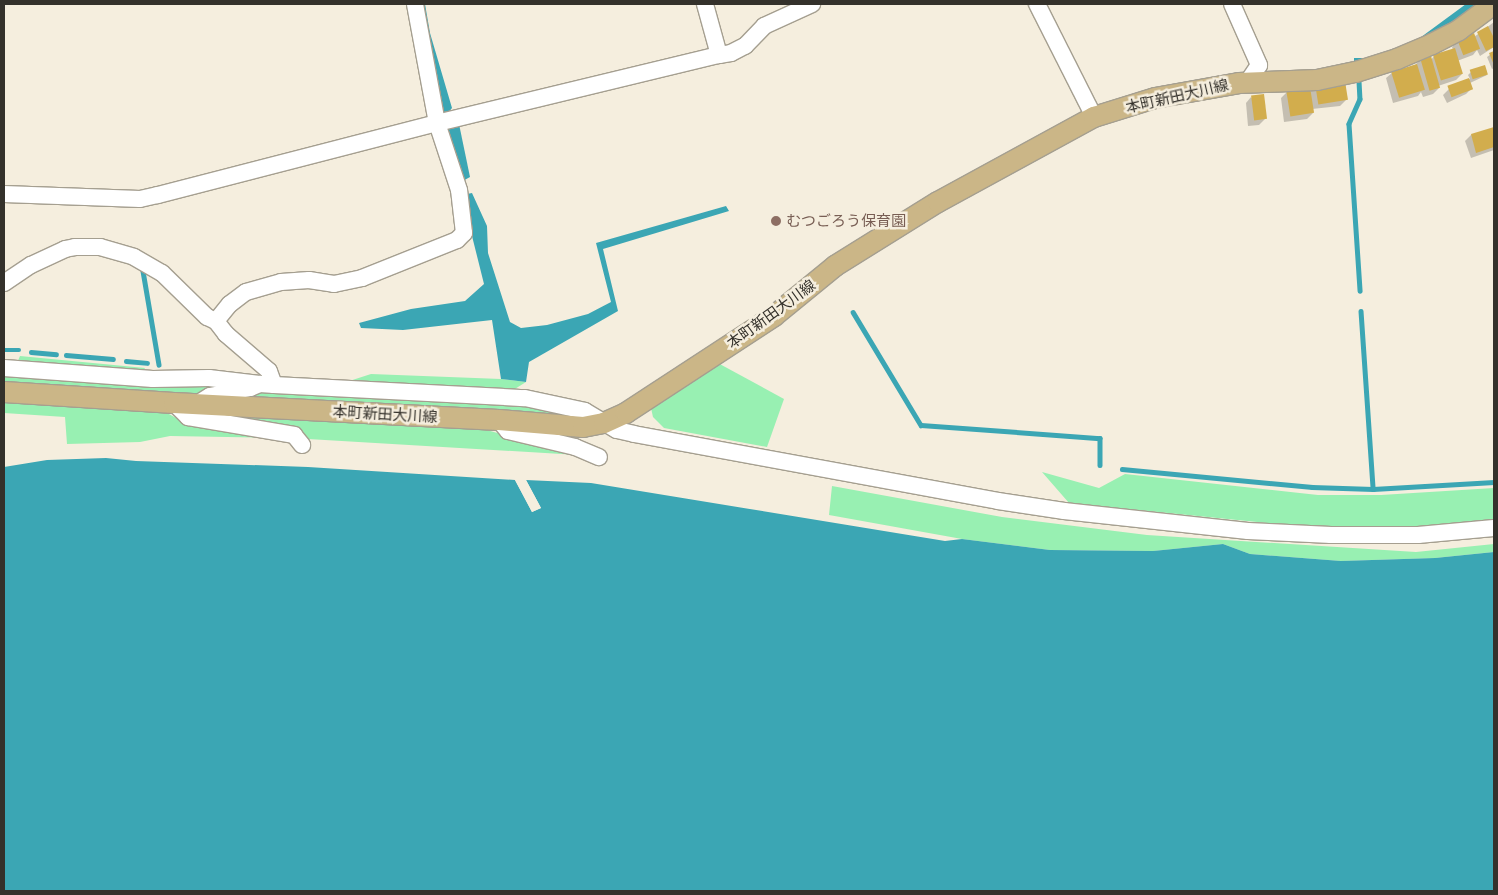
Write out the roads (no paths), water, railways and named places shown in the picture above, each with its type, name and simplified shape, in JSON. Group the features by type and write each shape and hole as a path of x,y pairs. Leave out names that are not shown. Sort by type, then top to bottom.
{"main road":[{"name":"本町新田大川線","path":"4,392 174,404 499,420 583,427 604,423 626,414 774,316 835,266 867,246 938,202 1094,117 1155,98 1247,83 1317,80 1356,72 1397,59 1460,30 1494,4"}],"street":[{"path":"216,321 230,304 246,292 281,282 309,280 334,284 362,278 457,240 464,233 459,190 438,122 415,4"},
{"path":"705,4 719,55"},
{"path":"4,194 140,199 438,122 731,53 745,46 764,26 812,4"},
{"path":"1037,4 1094,117"},
{"path":"1232,4 1259,65 1247,83"},
{"path":"4,284 31,265 64,249 100,246 134,257 162,273 207,317 216,321 226,334 269,371 267,384"},
{"path":"4,368 153,379 209,378 267,384 525,398 585,411 617,430 634,434 998,501 1064,511 1248,531 1331,535 1418,535 1494,528"},
{"path":"197,404 210,396 267,384"},
{"path":"174,404 188,417 294,435 302,445"},
{"path":"499,420 508,431 575,447 599,457"}],"water":[{"path":"425,4 430,33 452,108 448,113 438,111 415,6"},
{"path":"1466,4 1479,4 1416,48 1354,63 1354,58 1373,58 1413,43"},
{"path":"459,124 470,177 461,182 444,127"},
{"path":"472,193 487,226 488,253 510,322 521,328 547,325 588,314 611,302 596,243 726,206 729,211 603,249 618,311 529,362 526,382 501,379 492,320 403,330 361,328 359,323 411,309 465,301 484,284 467,216 467,194"},
{"path":"106,458 136,461 308,467 515,480 532,512 541,508 526,480 591,483 945,541 962,539 1050,550 1153,551 1223,544 1250,554 1341,561 1435,558 1494,552 1494,891 4,891 4,467 47,460"}],"waterway":[{"path":"1359,81 1360,99 1349,124 1360,291"},
{"path":"143,271 159,365"},
{"path":"1361,311 1373,489"},
{"path":"853,312 921,425 1100,438 1100,465"},
{"path":"4,350 19,350"},
{"path":"31,352 56,354"},
{"path":"66,355 113,359"},
{"path":"126,361 147,363"},
{"path":"1122,469 1312,487 1373,489 1494,482"}],"place":[{"name":"むつごろう保育園","path":"776,221"}]}
